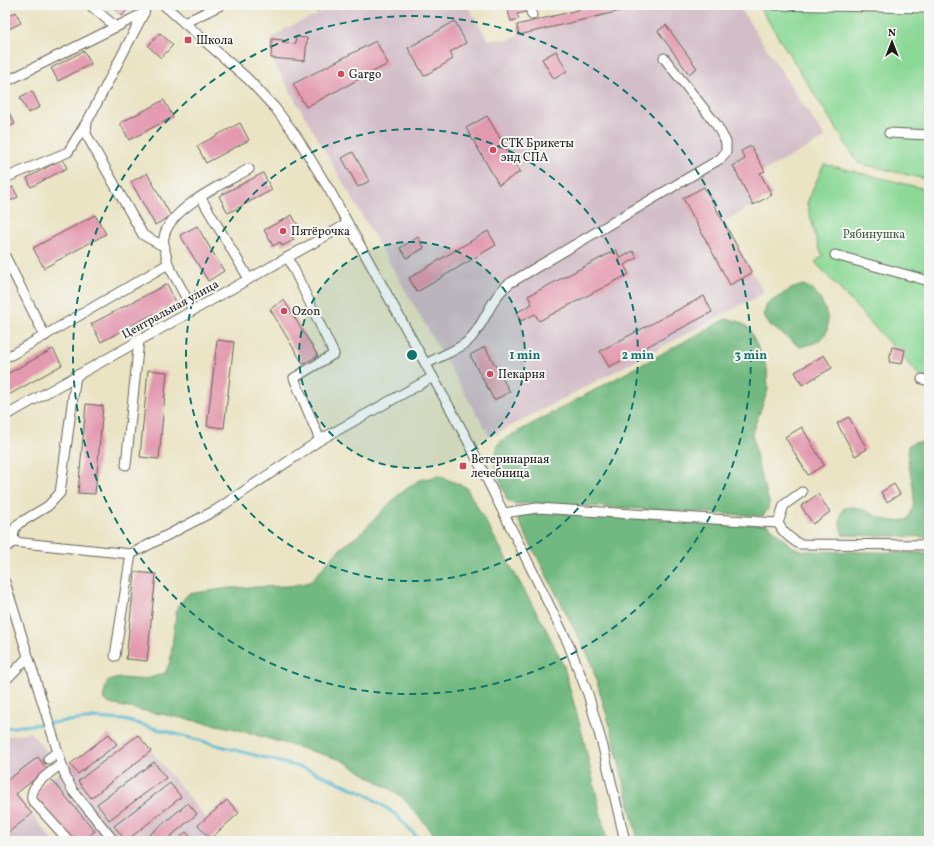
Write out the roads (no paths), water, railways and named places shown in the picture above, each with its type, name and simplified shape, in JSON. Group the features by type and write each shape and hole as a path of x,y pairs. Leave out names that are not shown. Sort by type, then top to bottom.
{"street":[{"path":"90,5 116,27"},
{"path":"164,5 248,80 275,108 297,137 426,364 467,439 568,643 588,694 603,747 625,841"},
{"path":"184,23 221,5"},
{"path":"529,5 532,15"},
{"path":"774,5 929,8"},
{"path":"5,82 116,27 145,9"},
{"path":"5,178 68,152 87,122 145,9"},
{"path":"426,364 466,342 482,323 502,289 506,286 720,159 726,152 726,142 716,124 664,58"},
{"path":"87,122 86,134 143,234 165,247"},
{"path":"889,133 929,135"},
{"path":"193,310 168,264 164,237 169,224 182,210 249,169"},
{"path":"201,198 249,279"},
{"name":"Центральная улица","path":"5,416 347,224"},
{"path":"835,255 929,281"},
{"path":"5,256 45,336"},
{"path":"288,257 334,354 294,378 320,440"},
{"path":"5,357 11,356 168,264"},
{"path":"126,465 139,340"},
{"path":"13,542 14,530 18,524 48,506 60,493 76,375"},
{"path":"5,548 13,542 131,554 216,510 320,440 433,377"},
{"path":"802,492 784,506 778,523 782,531 799,544 929,545"},
{"path":"504,513 537,508 778,523"},
{"path":"115,656 131,554"},
{"path":"5,582 61,764 73,792 114,841"},
{"path":"5,681 28,657"},
{"path":"48,759 57,752"},
{"path":"61,764 34,787 31,794 32,800 69,841"}],"waterway":[{"path":"5,728 95,718 124,720 310,770 366,794 395,814 421,841"}],"place":[{"name":"Школа","path":"188,40"},
{"name":"Gargo","path":"341,74"},
{"name":"СТК Брикеты энд СПА","path":"493,150"},
{"name":"Пятёрочка","path":"283,231"},
{"name":"Ozon","path":"284,311"},
{"name":"Пекарня","path":"490,374"},
{"name":"Ветеринарная лечебница","path":"463,466"}],"park label":[{"name":"Рябинушка","path":"874,234"}]}
